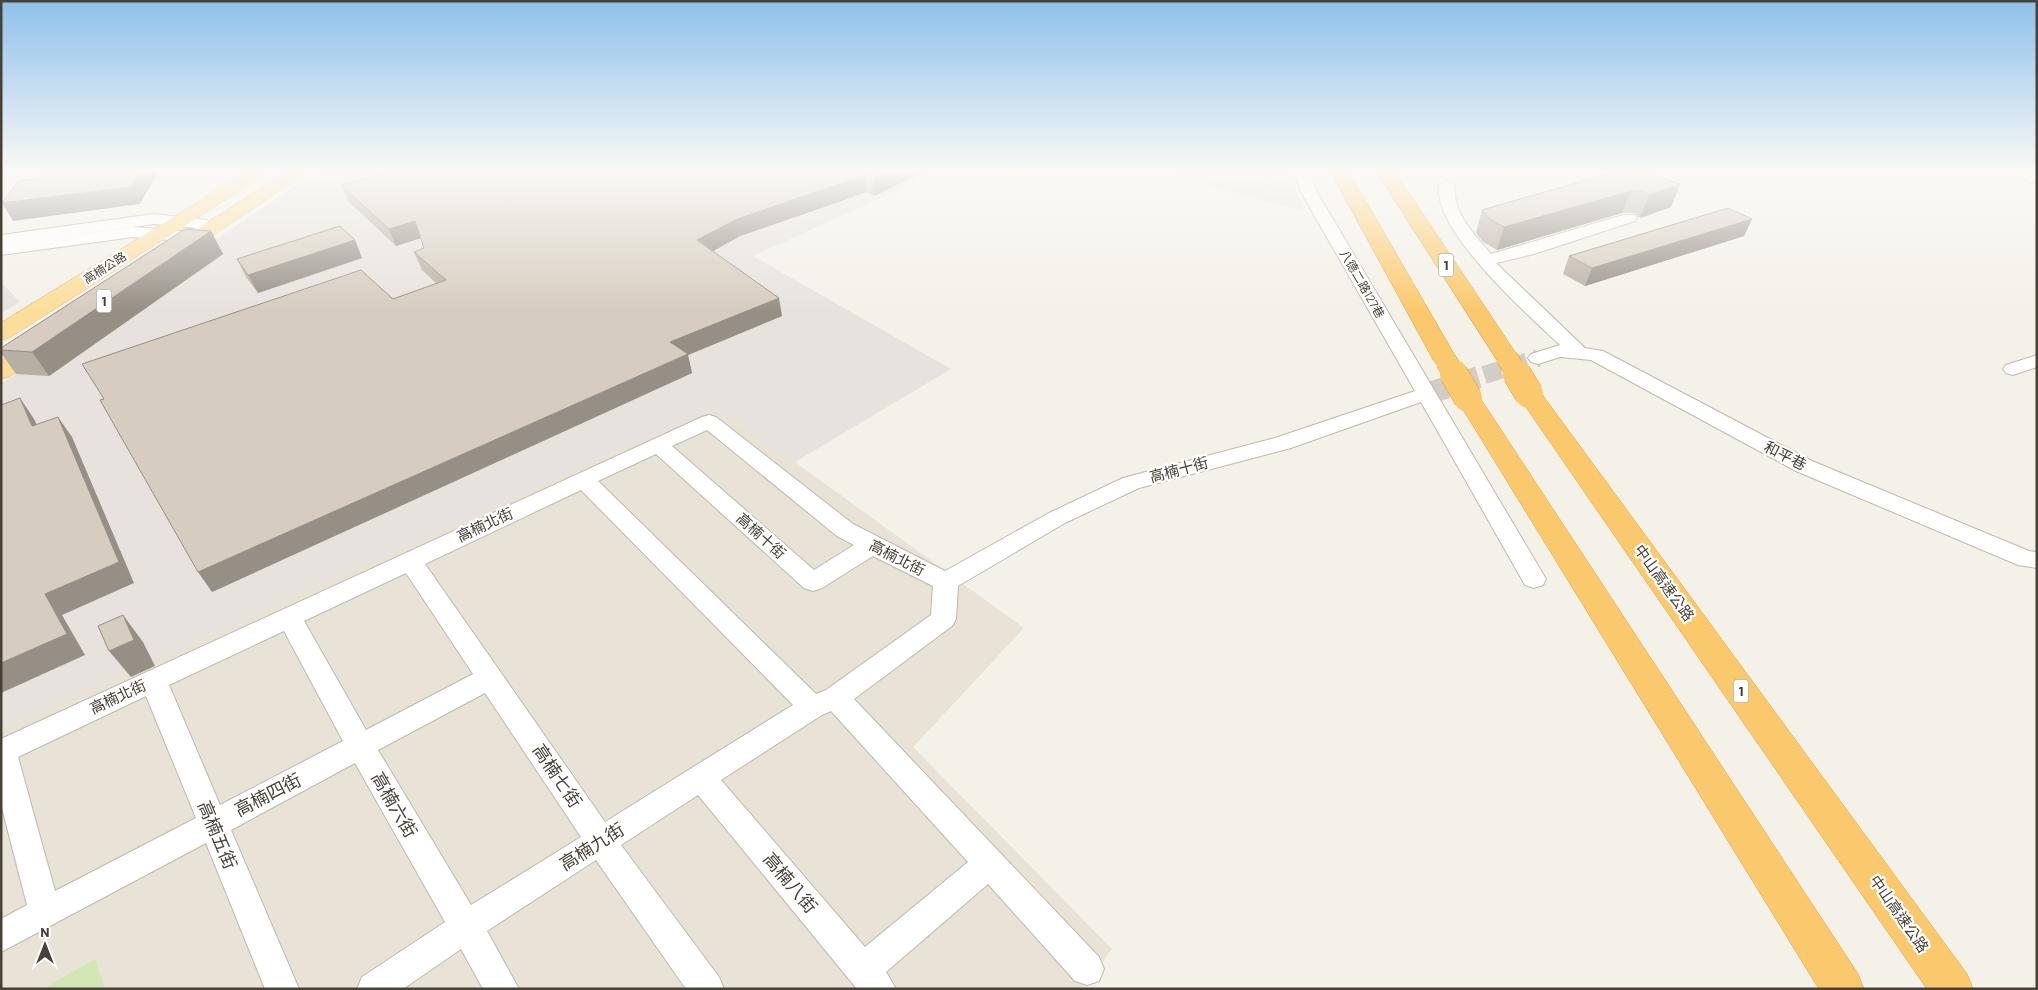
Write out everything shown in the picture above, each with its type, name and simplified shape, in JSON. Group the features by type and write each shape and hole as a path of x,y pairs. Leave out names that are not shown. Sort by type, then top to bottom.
{"highway":[{"path":"1366,218 1468,398 1843,989"},
{"name":"中山高速公路","path":"1416,218 1529,394 1952,989"}],"main road":[{"name":"高楠公路","path":"1,354 180,218"},
{"name":"高楠公路","path":"1,333 184,218"},
{"name":"高楠公路","path":"162,261 216,218"},
{"name":"高楠公路","path":"1,321 166,229 204,227 219,218"},
{"path":"1,372 57,333"}],"street":[{"name":"八德二路127巷","path":"1324,218 1534,579"},
{"path":"1456,218 1460,228 1487,260 1487,264 1494,272 1579,353"},
{"path":"1487,260 1528,250 1628,218"},
{"path":"1,240 154,219 166,229"},
{"path":"1,250 166,229"},
{"name":"和平巷","path":"1538,358 1559,351 1596,355 1804,466 2026,559 2037,560"},
{"path":"2013,369 2037,361"},
{"name":"高楠十街","path":"946,582 1057,518 1131,483 1283,443 1426,394"},
{"name":"高楠北街","path":"2,751 709,421 845,530 872,546 946,582"},
{"name":"高楠十街","path":"658,445 813,582 872,546"},
{"path":"583,479 824,702 989,863 1087,969"},
{"name":"高楠七街","path":"410,561 491,677 601,842 707,989"},
{"name":"高楠九街","path":"374,989 465,927 701,777 824,702 943,619 946,582"},
{"name":"高楠六街","path":"290,618 361,747 502,989"},
{"name":"高楠四街","path":"1,936 491,677"},
{"name":"高楠五街","path":"153,680 282,989"},
{"path":"2,751 45,912"},
{"name":"高楠八街","path":"701,777 871,979"},
{"path":"871,979 989,863"}],"shaded area":[{"path":"247,218 836,218 753,256 951,369 795,462 714,408 1,727 1,384"},
{"path":"1,282 20,302 1,313"},
{"path":"714,408 795,462 1024,628 913,747 1112,949 1081,989 1,989 1,727"}],"green space":[{"path":"95,959 105,989 43,989"}],"building":[{"path":"377,218 739,218 697,240 779,298 670,342 688,354 198,572 100,400 104,399 82,364 361,270 393,299 446,280 414,252 424,248 415,221 389,229"},
{"path":"1489,218 1535,218 1504,227"},
{"path":"1694,218 1752,219 1592,268 1569,256"},
{"path":"340,226 355,240 248,275 237,259"},
{"path":"185,229 211,231 32,352 1,350 1,348"},
{"path":"20,398 32,426 58,417 119,562 45,594 67,634 1,663 1,405"},
{"path":"123,615 134,640 109,651 98,626"}],"tunnel":[{"path":"1484,375 1538,358"},
{"path":"1426,394 1488,374"}]}
